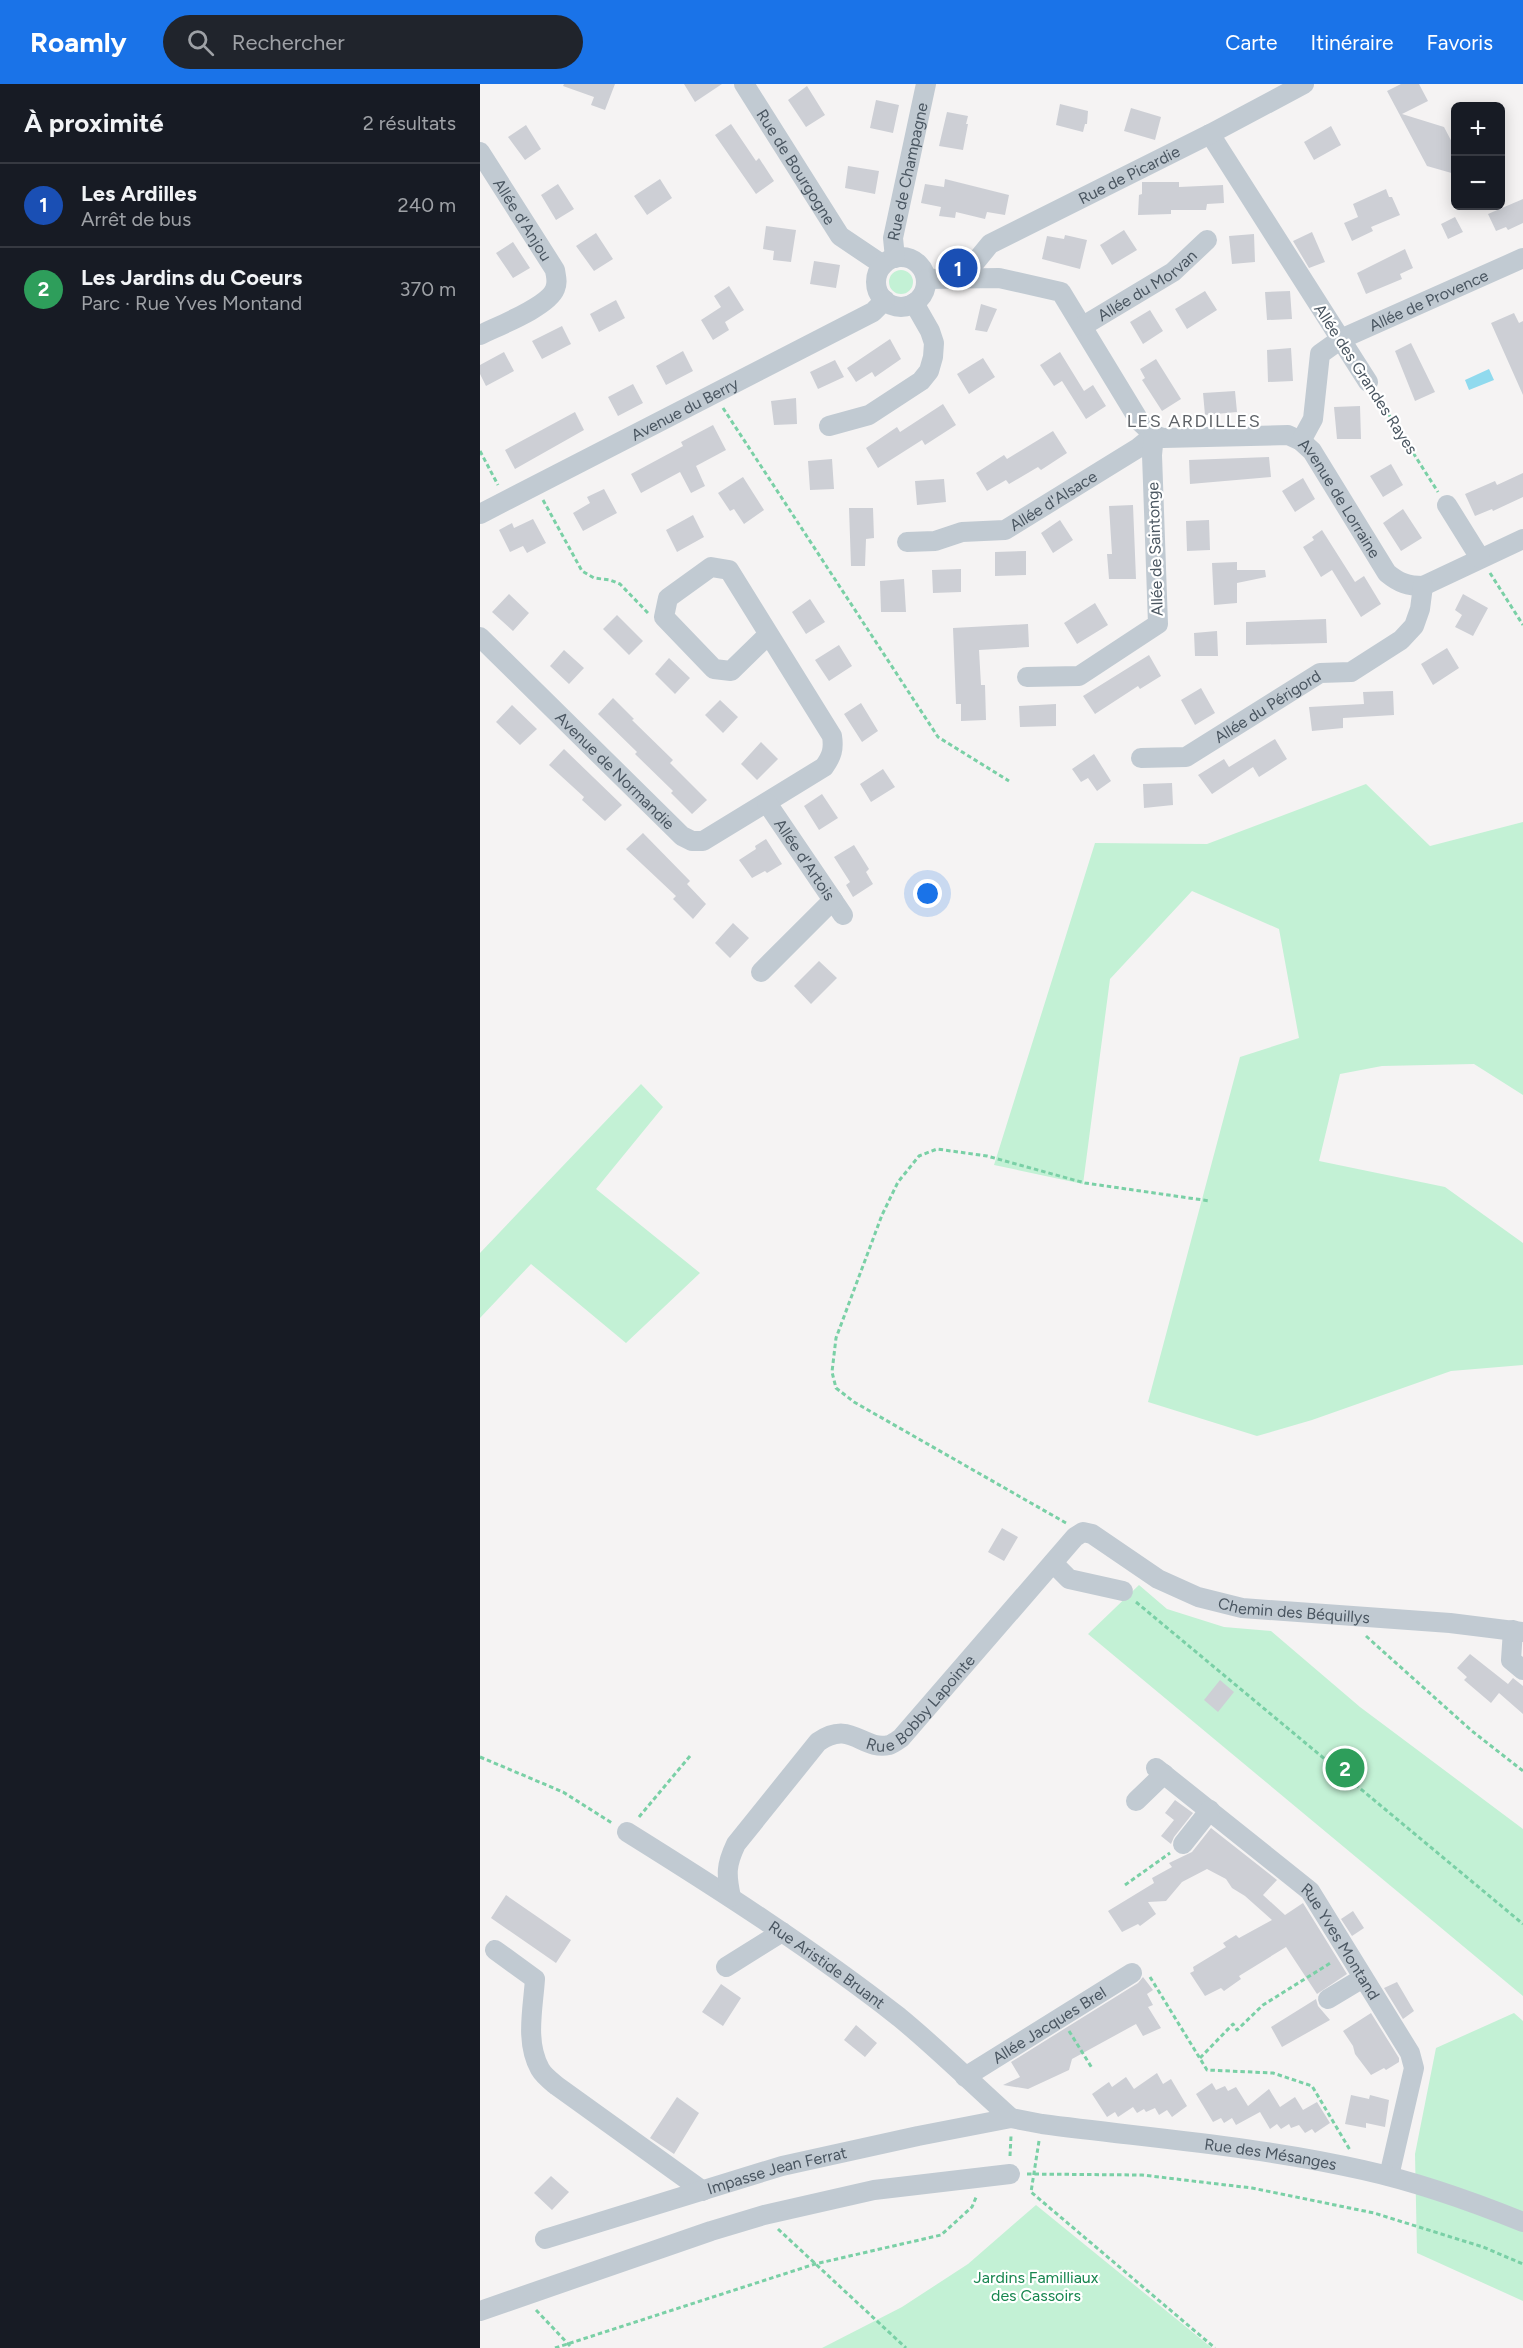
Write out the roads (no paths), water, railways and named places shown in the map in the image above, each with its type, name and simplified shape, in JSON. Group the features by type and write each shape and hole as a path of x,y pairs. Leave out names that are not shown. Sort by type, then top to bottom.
{"street":[{"name":"Rue de Bourgogne","path":"744,84 840,236 889,261"},
{"name":"Rue de Champagne","path":"889,261 926,84"},
{"name":"Rue de Picardie","path":"963,277 990,244 1210,134 1304,84"},
{"name":"Allée des Grandes Rayes","path":"1210,134 1368,382"},
{"name":"Allée d'Anjou","path":"480,152 555,270 557,280 555,289 544,302 480,335"},
{"name":"Allée du Morvan","path":"1083,326 1173,272 1207,240"},
{"path":"909,258 915,261 924,272 926,279 923,293 914,303 899,306 885,300 877,287 877,279 889,261 909,258"},
{"name":"Allée de Provence","path":"1301,441 1313,419 1320,354 1341,339 1523,258"},
{"path":"926,279 999,278 1061,292 1140,422 1154,435"},
{"name":"Avenue du Berry","path":"480,514 873,312 885,300"},
{"path":"829,426 869,415 921,381 929,371 933,357 933,344 930,331 914,303"},
{"name":"Avenue de Lorraine","path":"1154,435 1174,439 1288,435 1301,441 1312,451 1387,573 1397,582 1409,586 1423,586"},
{"name":"Allée d'Alsace","path":"907,542 935,541 962,532 1005,530 1138,448 1154,435"},
{"name":"Allée de Saintonge","path":"1027,677 1079,676 1158,624 1152,455 1154,435"},
{"path":"1447,505 1480,558"},
{"path":"1423,586 1523,539"},
{"path":"711,567 729,570 768,635 731,671 714,669 664,617 668,598 711,567"},
{"name":"Allée du Périgord","path":"1141,758 1186,757 1320,673 1351,672 1401,640 1414,626 1420,609 1423,586"},
{"name":"Avenue de Normandie","path":"480,637 682,836 692,841 703,842 824,767 831,758 834,747 832,736 768,635"},
{"name":"Allée d'Artois","path":"761,972 838,908 766,803"},
{"name":"Rue Bobby Lapointe","path":"731,1897 726,1877 729,1859 736,1844 818,1742 828,1735 841,1733 876,1744 890,1745 901,1737 1075,1537 1083,1532"},
{"name":"Chemin des Béquillys","path":"1083,1532 1092,1534 1158,1579 1198,1597 1242,1608 1342,1614 1518,1631"},
{"path":"1053,1563 1069,1579 1123,1591"},
{"path":"1518,1631 1511,1660 1523,1670"},
{"name":"Rue Yves Montand","path":"1136,1801 1160,1771 1310,1891 1410,2053 1414,2068 1389,2176"},
{"path":"1183,1844 1210,1810"},
{"name":"Rue Aristide Bruant","path":"627,1832 731,1897 900,2019 1011,2118"},
{"path":"726,1967 782,1932"},
{"path":"495,1950 535,1979 531,2038 534,2055 541,2071 557,2086 703,2191"},
{"name":"Allée Jacques Brel","path":"965,2077 1132,1973"},
{"path":"1328,1999 1363,1978"},
{"name":"Impasse Jean Ferrat","path":"545,2238 782,2166 1011,2118"},
{"name":"Rue des Mésanges","path":"1011,2118 1361,2169 1461,2199 1523,2222"},
{"path":"480,2311 764,2215 874,2190 1010,2174"}],"water":[{"path":"1489,369 1494,380 1469,390 1465,380"}],"place":[{"name":"Les Ardilles","path":"958,268"},
{"name":"Les Jardins du Coeurs","path":"1345,1768"}],"district":[{"name":"LES ARDILLES","path":"1194,421"}],"park label":[{"name":"Jardins Familliaux des Cassoirs","path":"1036,2286"}]}
